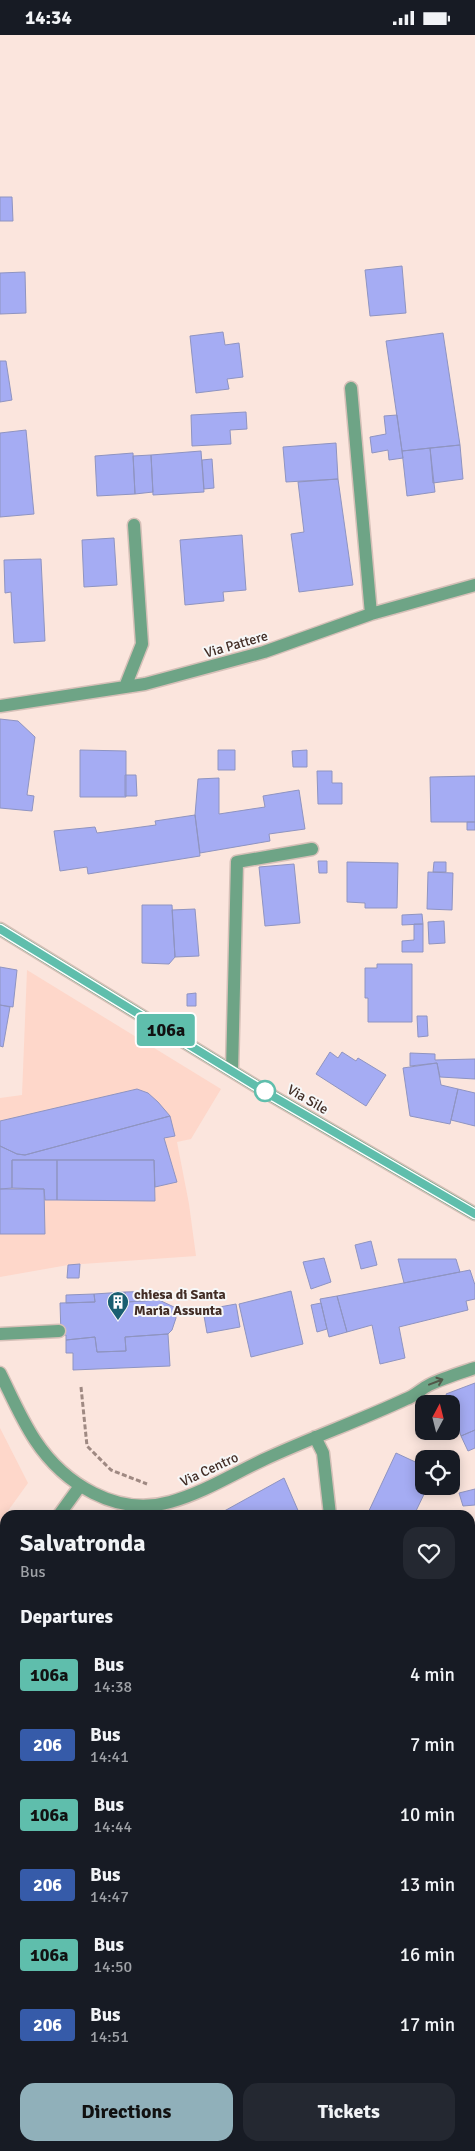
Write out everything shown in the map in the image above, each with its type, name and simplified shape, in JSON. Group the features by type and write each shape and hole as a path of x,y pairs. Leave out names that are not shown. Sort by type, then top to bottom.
{"street":[{"path":"351,388 371,614"},
{"path":"125,687 142,644 134,525"},
{"name":"Via Pattere","path":"0,705 145,685 264,652 371,614 475,585"},
{"path":"232,1071 237,862 312,849"},
{"name":"Via Sile","path":"0,929 232,1071 475,1214"},
{"path":"0,1334 59,1331"},
{"name":"Via Centro","path":"0,1373 35,1441 53,1463 80,1486 99,1496 122,1503 144,1506 160,1505 186,1497 316,1437 400,1402 432,1383 475,1368"},
{"path":"316,1437 323,1453 329,1510"},
{"path":"63,1510 80,1486"}],"path":[{"path":"81,1387 87,1445 111,1469 147,1484"}],"shaded area":[{"path":"27,970 221,1089 191,1139 177,1142 189,1204 196,1256 68,1265 0,1277 0,1098 22,1095"},
{"path":"0,1428 28,1483 9,1510 0,1510"}],"building":[{"path":"0,197 12,197 13,221 0,221"},
{"path":"402,266 406,313 370,316 365,270"},
{"path":"25,272 26,313 0,314 0,273"},
{"path":"223,332 225,345 239,343 243,377 227,379 229,389 196,393 190,336"},
{"path":"443,333 460,445 402,451 386,341"},
{"path":"0,361 6,361 12,400 0,402"},
{"path":"246,412 247,429 230,430 231,444 192,446 191,415"},
{"path":"397,415 403,458 389,460 388,450 372,453 370,437 386,434 384,416"},
{"path":"26,430 34,514 0,517 0,433"},
{"path":"336,443 338,479 286,482 283,447"},
{"path":"460,445 463,479 433,483 430,448"},
{"path":"430,448 435,492 407,496 402,451"},
{"path":"201,451 204,492 153,495 151,455"},
{"path":"133,453 135,494 97,496 95,456"},
{"path":"151,455 153,492 135,494 133,456"},
{"path":"212,459 214,488 204,489 202,460"},
{"path":"338,479 353,585 299,592 291,534 304,532 298,482"},
{"path":"242,535 246,590 223,592 224,601 185,605 180,540"},
{"path":"114,538 117,585 84,587 82,540"},
{"path":"41,559 45,641 14,643 11,592 5,593 4,560"},
{"path":"0,719 18,721 35,737 27,795 34,796 32,811 0,808"},
{"path":"80,750 126,751 126,797 80,797"},
{"path":"218,750 235,750 235,770 218,770"},
{"path":"307,750 307,767 293,767 292,751"},
{"path":"317,771 332,771 332,783 342,783 342,804 318,804"},
{"path":"125,775 136,775 137,796 125,796"},
{"path":"475,776 475,822 431,822 430,777"},
{"path":"219,778 219,814 265,807 263,796 299,790 305,829 269,834 270,841 200,853 195,815 198,779"},
{"path":"195,815 200,856 88,874 87,867 60,871 54,831 95,827 97,833 156,825 155,821"},
{"path":"467,822 475,822 475,830 467,830"},
{"path":"318,861 327,861 327,873 319,873"},
{"path":"347,862 398,863 397,908 365,908 365,903 347,902"},
{"path":"434,862 446,862 446,872 433,872"},
{"path":"294,864 300,923 265,926 259,867"},
{"path":"428,872 453,873 452,910 427,909"},
{"path":"142,905 172,905 175,957 169,964 142,963"},
{"path":"195,909 199,956 175,957 172,910"},
{"path":"422,914 423,924 402,925 402,915"},
{"path":"444,921 445,943 429,944 428,922"},
{"path":"414,924 423,924 423,952 402,952 402,941 414,940"},
{"path":"377,964 412,964 412,1022 368,1022 368,998 365,998 365,968 377,968"},
{"path":"0,967 17,970 13,1007 0,1005"},
{"path":"196,993 196,1006 187,1006 187,994"},
{"path":"0,1005 10,1007 3,1047 0,1046"},
{"path":"417,1016 427,1016 428,1036 418,1037"},
{"path":"330,1052 338,1058 342,1052 356,1061 358,1058 386,1075 366,1106 316,1074"},
{"path":"410,1053 435,1054 435,1060 475,1059 475,1079 440,1077 437,1063 410,1066"},
{"path":"437,1063 441,1085 458,1089 450,1124 410,1116 403,1068"},
{"path":"137,1089 148,1093 170,1116 25,1155 17,1154 0,1146 0,1121"},
{"path":"458,1089 475,1093 475,1126 451,1120"},
{"path":"170,1116 175,1136 164,1138 177,1182 155,1187 154,1160 12,1160 12,1188 0,1189 0,1146 17,1154 25,1155"},
{"path":"12,1160 57,1160 57,1200 45,1200 44,1189 12,1188"},
{"path":"57,1160 154,1160 155,1201 57,1200"},
{"path":"0,1189 44,1189 45,1234 0,1234"},
{"path":"371,1241 377,1265 361,1269 355,1245"},
{"path":"324,1258 331,1282 311,1289 303,1262"},
{"path":"398,1259 456,1259 460,1272 404,1283"},
{"path":"80,1264 79,1278 67,1278 68,1265"},
{"path":"470,1270 475,1285 475,1299 466,1301 468,1310 399,1327 405,1358 380,1364 372,1325 347,1332 337,1296"},
{"path":"159,1291 159,1300 126,1302 125,1292"},
{"path":"291,1291 303,1344 251,1357 239,1304"},
{"name":"chiesa di Santa Maria Assunta","path":"125,1292 126,1302 159,1300 174,1307 176,1318 172,1330 168,1334 125,1337 126,1351 97,1352 95,1337 66,1340 66,1335 61,1335 60,1303 95,1302 94,1294"},
{"path":"94,1294 95,1302 66,1303 66,1295"},
{"path":"337,1296 347,1332 329,1337 320,1299"},
{"path":"321,1303 327,1329 317,1332 311,1305"},
{"path":"236,1304 240,1327 207,1333 203,1310"},
{"path":"168,1334 170,1366 73,1370 73,1353 66,1353 66,1340 95,1337 97,1352 126,1351 125,1337"},
{"path":"475,1383 475,1430 461,1436 460,1395 446,1394"},
{"path":"475,1430 475,1448 468,1451 461,1436"},
{"path":"396,1453 415,1462 415,1495 424,1495 416,1510 369,1510"},
{"path":"284,1478 298,1510 226,1510"},
{"path":"475,1489 475,1505 463,1506 460,1493"}],"bus line":[{"name":"106a","path":"0,929 274,1097 475,1214"}],"place":[{"name":"chiesa di Santa Maria Assunta","path":"118,1321"}]}
